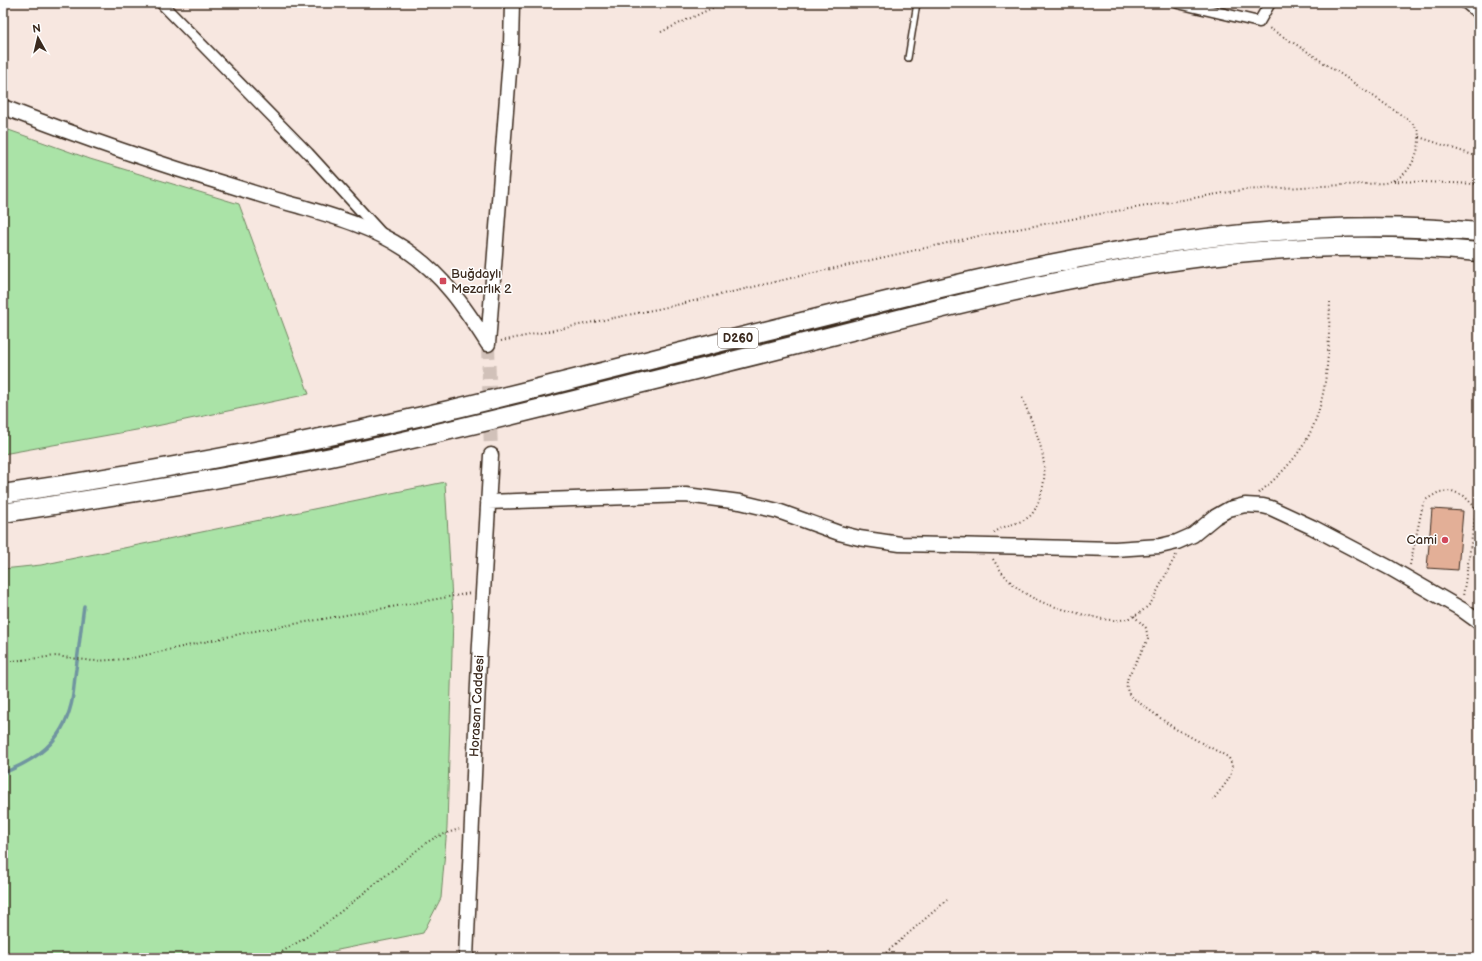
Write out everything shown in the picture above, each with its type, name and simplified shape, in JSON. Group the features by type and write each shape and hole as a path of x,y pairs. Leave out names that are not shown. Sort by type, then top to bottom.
{"highway":[{"name":"D260","path":"3,494 222,458 447,410 950,286 1049,264 1149,245 1237,234 1345,227 1413,227 1479,232"},
{"name":"D260","path":"3,513 178,486 333,456 474,424 942,308 1097,275 1189,259 1300,248 1377,247 1479,252"}],"street":[{"path":"161,3 308,153 385,237"},
{"path":"488,344 511,46 512,3"},
{"path":"1178,3 1259,22 1270,3"},
{"path":"1465,3 1476,12"},
{"path":"3,107 89,139 176,168 344,220 385,237 418,259 443,281 466,309 488,344"},
{"name":"Horasan Caddesi","path":"466,958 482,591 491,455"},
{"path":"488,502 686,495 704,496 759,506 859,538 900,544 1115,549 1160,546 1185,539 1222,513 1233,508 1245,505 1263,506 1271,508 1352,547 1461,609 1479,622"}],"lane":[{"path":"908,58 917,3"}],"path":[{"path":"661,32 723,3"},
{"path":"488,344 672,306 813,272 972,238 1099,214 1241,190 1385,183 1399,177 1410,167 1415,155 1419,137 1418,131 1410,120 1305,50 1259,22"},
{"path":"1419,137 1479,157"},
{"path":"1392,181 1479,184"},
{"path":"1245,505 1291,462 1304,444 1312,428 1326,379 1330,302"},
{"path":"1022,397 1043,452 1045,474 1042,493 1038,505 1031,514 1019,522 996,531 991,535 986,546 1005,577 1014,585 1033,598 1054,607 1112,621 1127,619 1141,613 1151,603 1185,539"},
{"path":"1408,578 1423,504 1427,499 1439,492 1452,492 1464,496 1473,505 1476,511 1461,609"},
{"path":"3,662 56,656 93,661 128,659 249,632 482,591"},
{"path":"1134,616 1146,628 1148,639 1126,682 1128,692 1130,696 1174,728 1228,757 1233,765 1232,772 1214,800"},
{"path":"272,958 329,921 426,843 448,832 472,827"},
{"path":"880,958 947,900"}],"green space":[{"path":"3,128 90,159 239,204 309,394 142,429 3,454"},
{"path":"445,482 453,617 447,827 441,898 423,933 323,953 320,958 3,958 3,569 41,565"}],"building":[{"name":"Cami","path":"1432,509 1463,511 1458,570 1427,568"}],"waterway":[{"path":"3,773 37,756 54,739 67,718 73,696 84,606"}],"tunnel":[{"path":"488,344 491,455"}],"place":[{"name":"Buğdaylı Mezarlık 2","path":"443,281"},
{"name":"Cami","path":"1445,540"}]}
